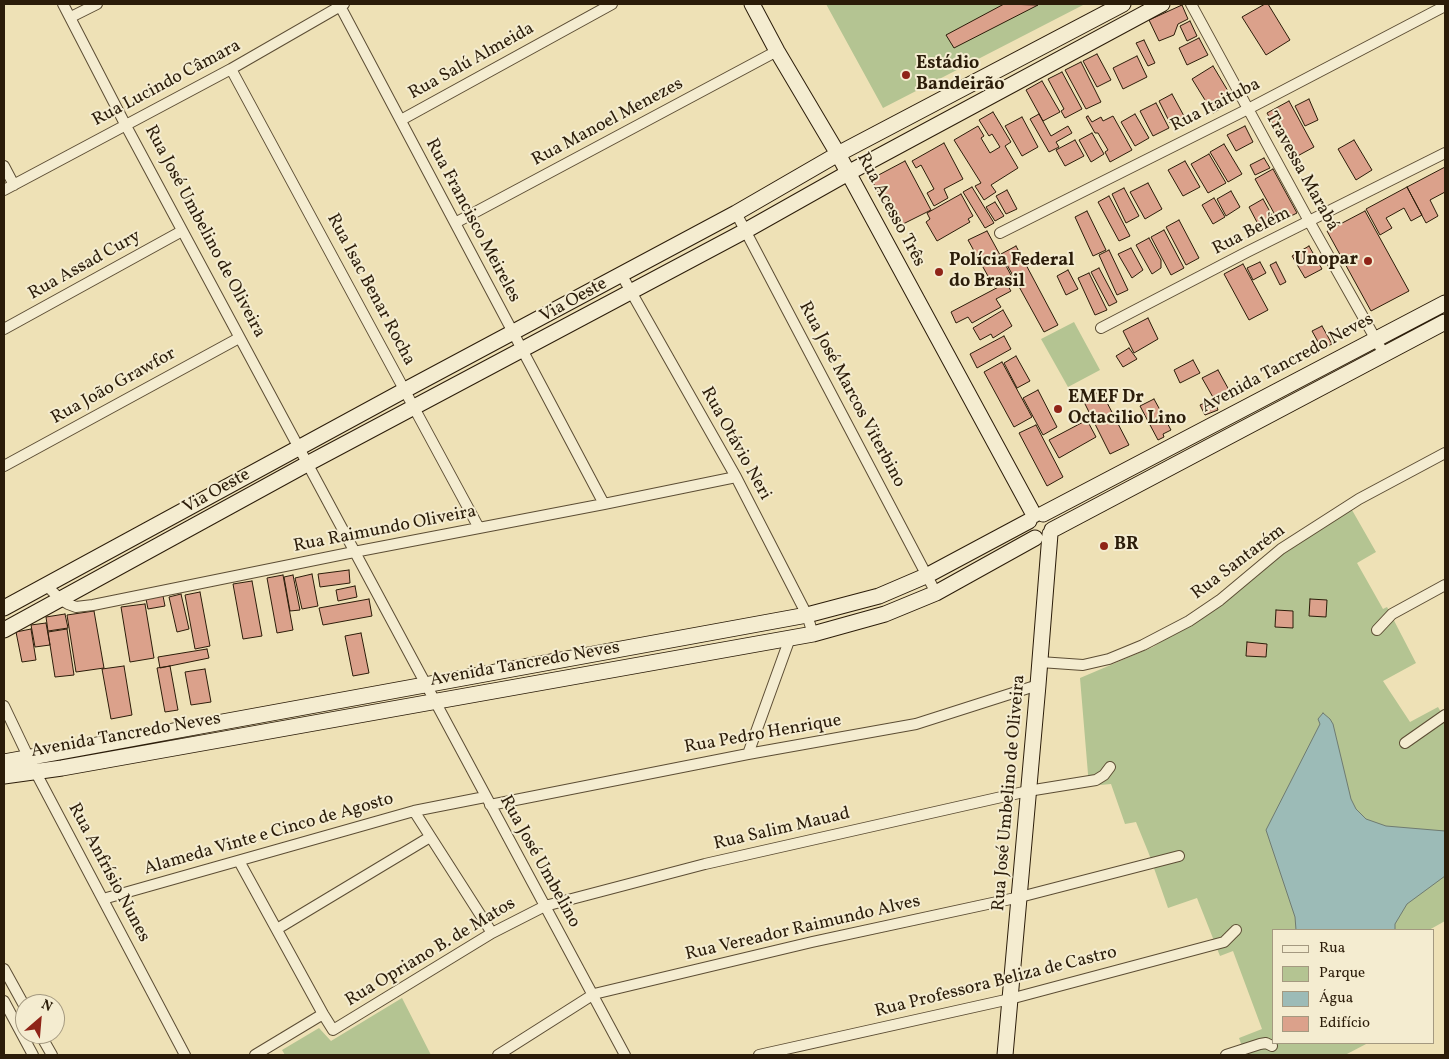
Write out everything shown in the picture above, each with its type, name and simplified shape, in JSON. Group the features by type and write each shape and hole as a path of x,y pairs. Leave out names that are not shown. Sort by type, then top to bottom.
{"street":[{"name":"Rua José Umbelino de Oliveira","path":"64,4 125,124 354,552"},
{"path":"71,17 97,4"},
{"name":"Rua Salú Almeida","path":"401,120 612,4"},
{"name":"Rua Acesso Três","path":"752,4 777,51 838,154 1035,517"},
{"name":"Via Oeste","path":"4,608 299,447 736,213 838,154 1123,4"},
{"name":"Via Oeste","path":"4,630 60,599 311,471 415,408 631,291 745,232 848,173 1162,4"},
{"name":"Travessa Marabá","path":"1191,4 1384,354"},
{"name":"Rua Francisco Meireles","path":"342,5 604,504"},
{"name":"Rua Lucindo Câmara","path":"4,190 231,68 342,5"},
{"name":"Rua Itaituba","path":"1000,233 1248,109 1445,6"},
{"name":"Rua Manoel Menezes","path":"455,223 777,51"},
{"name":"Rua Isac Benar Rocha","path":"231,68 479,528"},
{"name":"Rua Belém","path":"1100,328 1445,153"},
{"path":"4,166 14,185"},
{"name":"Rua José Marcos Viterbino","path":"736,213 936,592"},
{"name":"Rua Assad Cury","path":"4,329 182,231"},
{"name":"Rua Otávio Neri","path":"621,274 736,477 807,615 812,634"},
{"name":"Avenida Tancredo Neves","path":"4,776 32,764 426,683 807,615 879,596 928,575 1375,339 1445,305"},
{"name":"Avenida Tancredo Neves","path":"4,762 72,766 812,634 885,614 936,592 1445,322"},
{"name":"Rua João Grawfor","path":"4,466 239,338"},
{"name":"Rua Santarém","path":"1040,662 1083,665 1109,659 1143,645 1189,621 1220,600 1251,572 1281,549 1359,499 1445,453"},
{"path":"1116,476 1125,492"},
{"name":"Rua Raimundo Oliveira","path":"47,586 68,604 76,607 93,606 354,552 736,477"},
{"path":"1035,517 1050,518 1052,522 1044,535 1029,533 1027,525 1035,517"},
{"name":"Rua José Umbelino de Oliveira","path":"1005,1055 1048,560 1044,535"},
{"name":"Rua José Umbelino","path":"354,552 594,994 625,1055"},
{"path":"1377,630 1392,614 1445,585"},
{"path":"748,754 790,638"},
{"name":"Rua Pedro Henrique","path":"488,801 916,724 1038,685"},
{"name":"Rua Anfrísio Nunes","path":"4,706 32,764 185,1055"},
{"path":"1404,742 1445,715"},
{"name":"Rua Salim Mauad","path":"545,906 705,864 1028,791 1096,780 1104,775 1110,767"},
{"name":"Alameda Vinte e Cinco de Agosto","path":"104,899 414,812 488,801"},
{"name":"Alameda Vinte e Cinco de Agosto","path":"414,812 492,933"},
{"path":"277,929 430,837"},
{"path":"1020,897 1180,856"},
{"path":"239,861 323,1014 255,1055"},
{"name":"Rua Vereador Raimundo Alves","path":"498,1055 594,994 812,942 1020,897"},
{"name":"Rua Opriano B. de Matos","path":"323,1014 333,1030 492,933 545,906"},
{"name":"Rua Professora Beliza de Castro","path":"759,1055 1010,999 1224,942 1236,930"},
{"path":"4,969 18,994"},
{"path":"4,1001 33,1055"},
{"path":"1226,1055 1260,1044 1266,1043 1272,1046"},
{"path":"46,1044 52,1055"}],"green space":[{"name":"Estádio Bandeirão","path":"826,4 1085,4 883,108"},
{"path":"1074,322 1100,370 1068,387 1041,339"},
{"path":"1352,510 1376,552 1357,563 1383,609 1387,607 1416,663 1383,681 1410,722 1438,707 1445,719 1445,921 1431,929 1272,929 1272,1044 1366,1044 1345,1055 1245,1055 1239,1038 1262,1029 1233,951 1220,956 1197,898 1168,908 1136,822 1125,824 1111,784 1089,786 1080,678 1153,647 1212,608 1279,554"},
{"path":"402,998 431,1055 285,1055 282,1050 319,1028 331,1041"}],"water":[{"path":"1323,713 1333,724 1351,799 1356,809 1366,819 1386,826 1445,831 1445,876 1407,904 1395,924 1395,929 1296,929 1295,917 1266,830 1320,724 1318,719"}],"building":[{"path":"1004,4 1038,5 954,48 946,35"},
{"path":"1268,4 1290,40 1266,55 1242,17"},
{"path":"1182,5 1188,19 1178,24 1174,35 1159,41 1149,20"},
{"path":"1190,21 1197,36 1187,41 1180,26"},
{"path":"1199,38 1208,55 1187,65 1179,48"},
{"path":"1144,40 1155,63 1148,66 1136,43"},
{"path":"1097,54 1111,80 1097,87 1083,61"},
{"path":"1137,56 1147,77 1123,89 1113,68"},
{"path":"1081,62 1101,102 1086,109 1065,70"},
{"path":"1213,66 1234,101 1213,113 1192,79"},
{"path":"1062,72 1082,109 1065,118 1061,111 1064,109 1048,79"},
{"path":"1042,81 1060,112 1043,121 1026,90"},
{"path":"1172,94 1184,116 1170,123 1159,101"},
{"path":"1309,99 1318,120 1305,126 1295,106"},
{"path":"1289,101 1314,147 1292,159 1267,113"},
{"path":"1156,103 1169,128 1153,136 1140,111"},
{"path":"993,112 1011,142 1005,146 1018,168 991,185 996,192 984,200 975,186 981,183 954,140 978,126 984,136 981,138 990,153 1000,147 992,134 989,136 979,120"},
{"path":"1039,114 1051,136 1068,126 1072,133 1056,142 1059,147 1049,152 1030,119"},
{"path":"1135,114 1149,138 1135,146 1121,122"},
{"path":"1088,116 1092,122 1101,117 1103,121 1113,116 1132,150 1110,162 1105,152 1108,150 1098,133 1095,133 1086,117"},
{"path":"1022,117 1038,147 1022,156 1005,126"},
{"path":"1245,126 1253,142 1236,151 1227,135"},
{"path":"1092,133 1104,154 1091,162 1079,140"},
{"path":"1075,140 1084,156 1065,166 1056,150"},
{"path":"1354,140 1372,170 1356,180 1338,149"},
{"path":"944,143 963,179 944,189 948,198 934,206 927,193 934,189 921,165 916,168 912,161"},
{"path":"1224,144 1242,174 1228,182 1210,152"},
{"path":"1209,154 1226,183 1208,193 1191,164"},
{"path":"1264,158 1270,168 1255,175 1250,165"},
{"path":"905,161 931,210 897,227 871,179"},
{"path":"1185,161 1200,187 1183,196 1168,170"},
{"path":"1445,167 1445,192 1430,200 1438,216 1426,223 1407,187"},
{"path":"1273,169 1297,213 1279,222 1255,179"},
{"path":"1148,183 1162,209 1145,219 1130,192"},
{"path":"972,187 994,223 985,228 963,192"},
{"path":"1407,187 1422,215 1411,221 1404,208 1386,218 1392,228 1380,235 1366,209"},
{"path":"1124,188 1139,216 1126,223 1112,194"},
{"path":"1007,190 1017,209 1006,214 996,196"},
{"path":"1231,191 1240,207 1226,216 1217,199"},
{"path":"961,194 973,216 968,219 970,222 937,241 926,222 930,219 927,213"},
{"path":"1109,196 1130,236 1119,241 1098,202"},
{"path":"1214,198 1225,217 1213,224 1202,205"},
{"path":"1263,199 1274,219 1259,226 1249,207"},
{"path":"995,202 1004,216 995,221 986,207"},
{"path":"1087,211 1106,250 1093,256 1075,217"},
{"name":"Unopar","path":"1365,211 1409,291 1371,311 1327,231"},
{"path":"1179,220 1199,258 1186,265 1166,227"},
{"path":"1164,230 1184,268 1171,275 1151,237"},
{"path":"987,231 1012,277 994,287 968,240"},
{"path":"1149,238 1161,260 1161,268 1152,274 1136,245"},
{"path":"1016,246 1058,325 1044,332 1001,254"},
{"path":"1309,246 1322,269 1305,278 1292,256"},
{"path":"1131,248 1143,270 1132,278 1118,254"},
{"path":"1109,250 1128,290 1117,295 1099,255"},
{"path":"1260,262 1266,273 1253,280 1247,268"},
{"path":"1276,262 1286,282 1280,285 1270,265"},
{"path":"1243,264 1268,310 1249,320 1224,274"},
{"path":"1099,268 1117,302 1109,306 1091,272"},
{"path":"1068,270 1078,289 1066,295 1057,276"},
{"path":"1089,273 1107,310 1095,315 1078,278"},
{"path":"1006,283 1011,291 996,299 1001,307 972,323 968,317 956,323 951,312"},
{"path":"1003,310 1012,326 993,338 991,334 980,340 973,328"},
{"path":"1148,318 1158,339 1134,353 1123,331"},
{"path":"1322,326 1332,344 1322,349 1312,331"},
{"path":"1004,336 1011,349 977,368 970,354"},
{"path":"1129,348 1137,359 1123,367 1116,356"},
{"path":"1016,356 1030,381 1017,388 1004,363"},
{"path":"1193,360 1200,373 1180,383 1174,370"},
{"path":"1002,362 1032,417 1014,427 984,372"},
{"path":"1218,370 1229,390 1214,399 1202,378"},
{"path":"1038,390 1057,427 1043,435 1023,398"},
{"path":"1101,391 1129,445 1110,454 1083,400"},
{"path":"1154,399 1171,430 1163,434 1164,437 1158,440 1140,406"},
{"path":"1214,399 1218,410 1205,415 1200,405"},
{"path":"1087,420 1096,437 1059,458 1049,440"},
{"path":"1036,425 1063,477 1047,486 1019,433"},
{"path":"349,570 350,583 320,587 318,574"},
{"path":"312,574 318,606 302,609 295,578"},
{"path":"283,575 293,630 277,633 267,578"},
{"path":"293,575 300,610 290,611 284,577"},
{"path":"252,581 262,636 243,639 233,584"},
{"path":"355,586 357,597 338,601 336,590"},
{"path":"200,592 210,646 195,649 185,595"},
{"path":"181,594 189,629 177,632 169,597"},
{"path":"163,596 165,606 148,609 146,599"},
{"path":"369,599 372,616 323,625 319,608"},
{"path":"1310,599 1327,600 1326,617 1309,616"},
{"path":"145,604 154,658 130,662 121,607"},
{"path":"1276,610 1293,611 1293,628 1275,627"},
{"path":"94,611 104,668 76,672 67,615"},
{"path":"65,614 68,628 48,631 46,617"},
{"path":"46,623 50,645 35,647 31,625"},
{"path":"31,629 36,660 22,662 16,632"},
{"path":"67,629 74,675 55,677 48,632"},
{"path":"361,633 369,673 353,676 345,636"},
{"path":"1247,642 1267,644 1266,657 1246,656"},
{"path":"207,649 209,658 160,668 158,657"},
{"path":"124,666 132,715 111,719 102,669"},
{"path":"170,666 178,710 165,712 157,668"},
{"path":"205,669 211,702 191,705 185,672"}],"place":[{"name":"Estádio Bandeirão","path":"906,75"},
{"name":"Unopar","path":"1368,261"},
{"name":"Polícia Federal do Brasil","path":"939,272"},
{"name":"EMEF Dr Octacilio Lino","path":"1058,409"},
{"name":"BR","path":"1104,546"}]}
